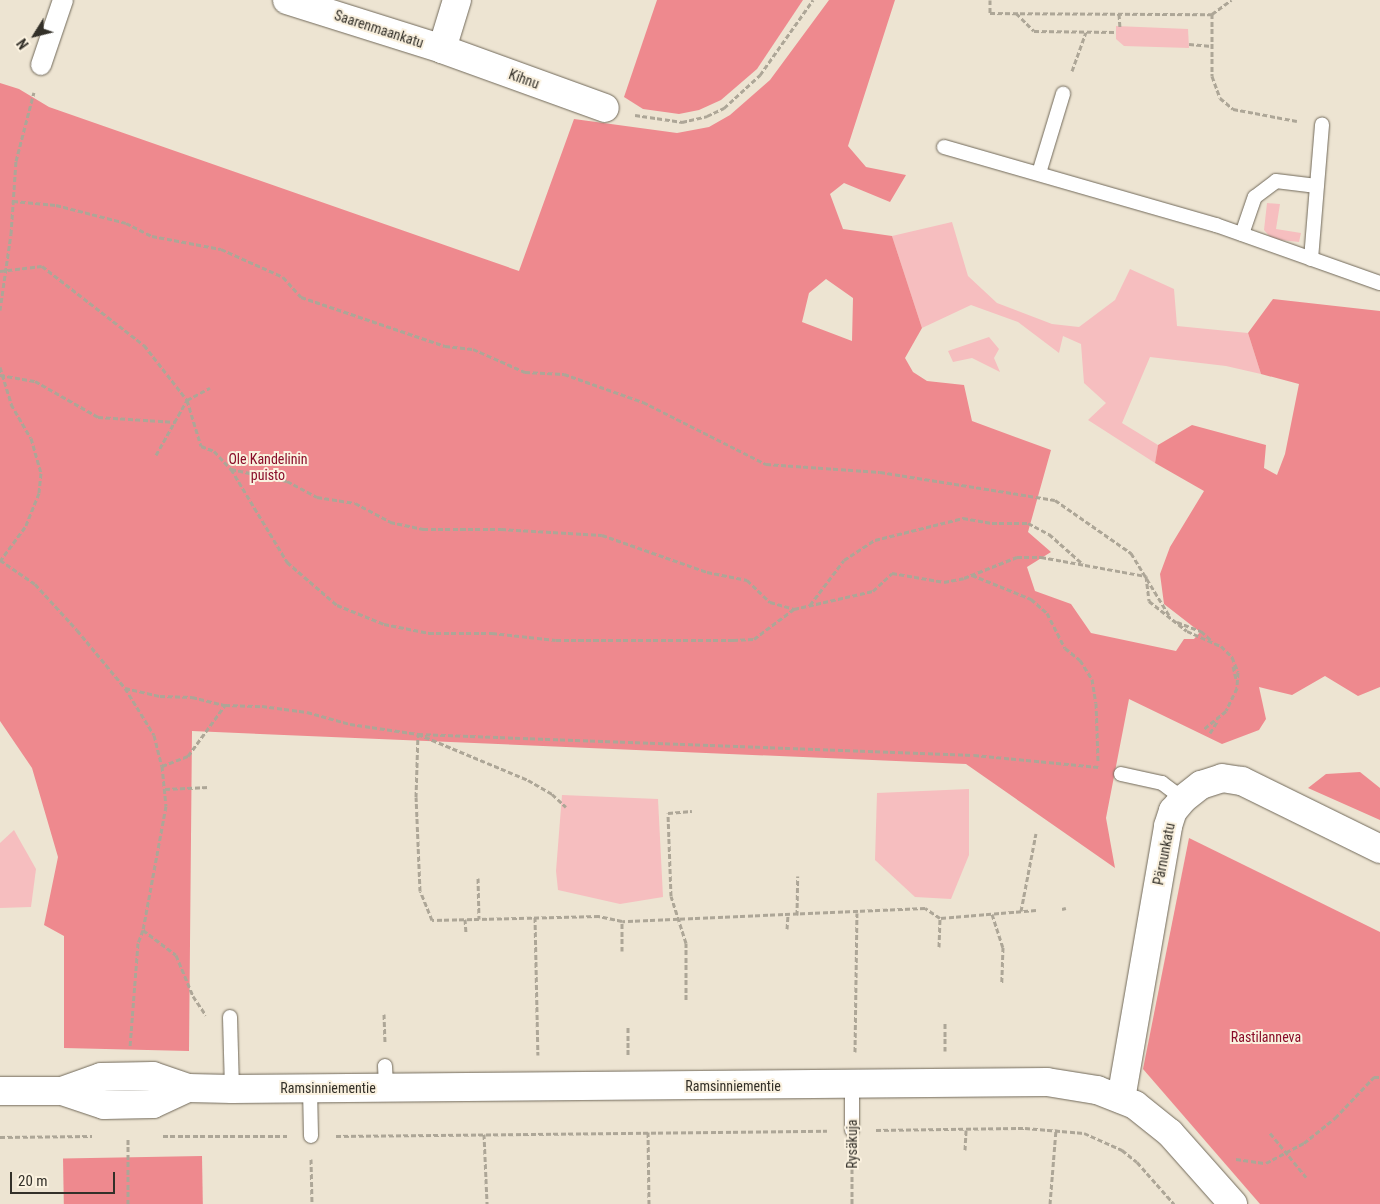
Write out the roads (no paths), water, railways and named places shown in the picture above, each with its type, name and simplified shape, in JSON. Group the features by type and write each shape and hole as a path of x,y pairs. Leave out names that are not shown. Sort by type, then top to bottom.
{"street":[{"path":"41,64 63,0"},
{"name":"Saarenmaankatu","path":"287,0 442,50"},
{"path":"442,50 457,0"},
{"name":"Kihnu","path":"442,50 605,108"},
{"name":"Pärnunkatu","path":"1120,1098 1168,826 1174,811 1183,799 1201,785 1222,778 1242,781 1380,849"},
{"name":"Ramsinniementie","path":"0,1091 62,1091 104,1106 153,1104 188,1088 310,1088 385,1077 854,1072 1047,1082 1097,1090 1120,1098 1148,1114 1191,1155 1233,1204"}],"lane":[{"path":"1039,173 1063,94"},
{"path":"1310,259 1322,124"},
{"path":"944,147 1039,173 1242,234 1380,283"},
{"path":"1242,234 1254,197 1276,181 1317,186"},
{"path":"1121,774 1162,783 1183,799"},
{"path":"230,1023 232,1088"},
{"name":"Rysäkuja","path":"852,1130 854,1072"},
{"path":"310,1088 311,1136"}],"park label":[{"name":"Ole Kandelinin puisto","path":"268,468"},
{"name":"Rastilanneva","path":"1266,1037"}]}
